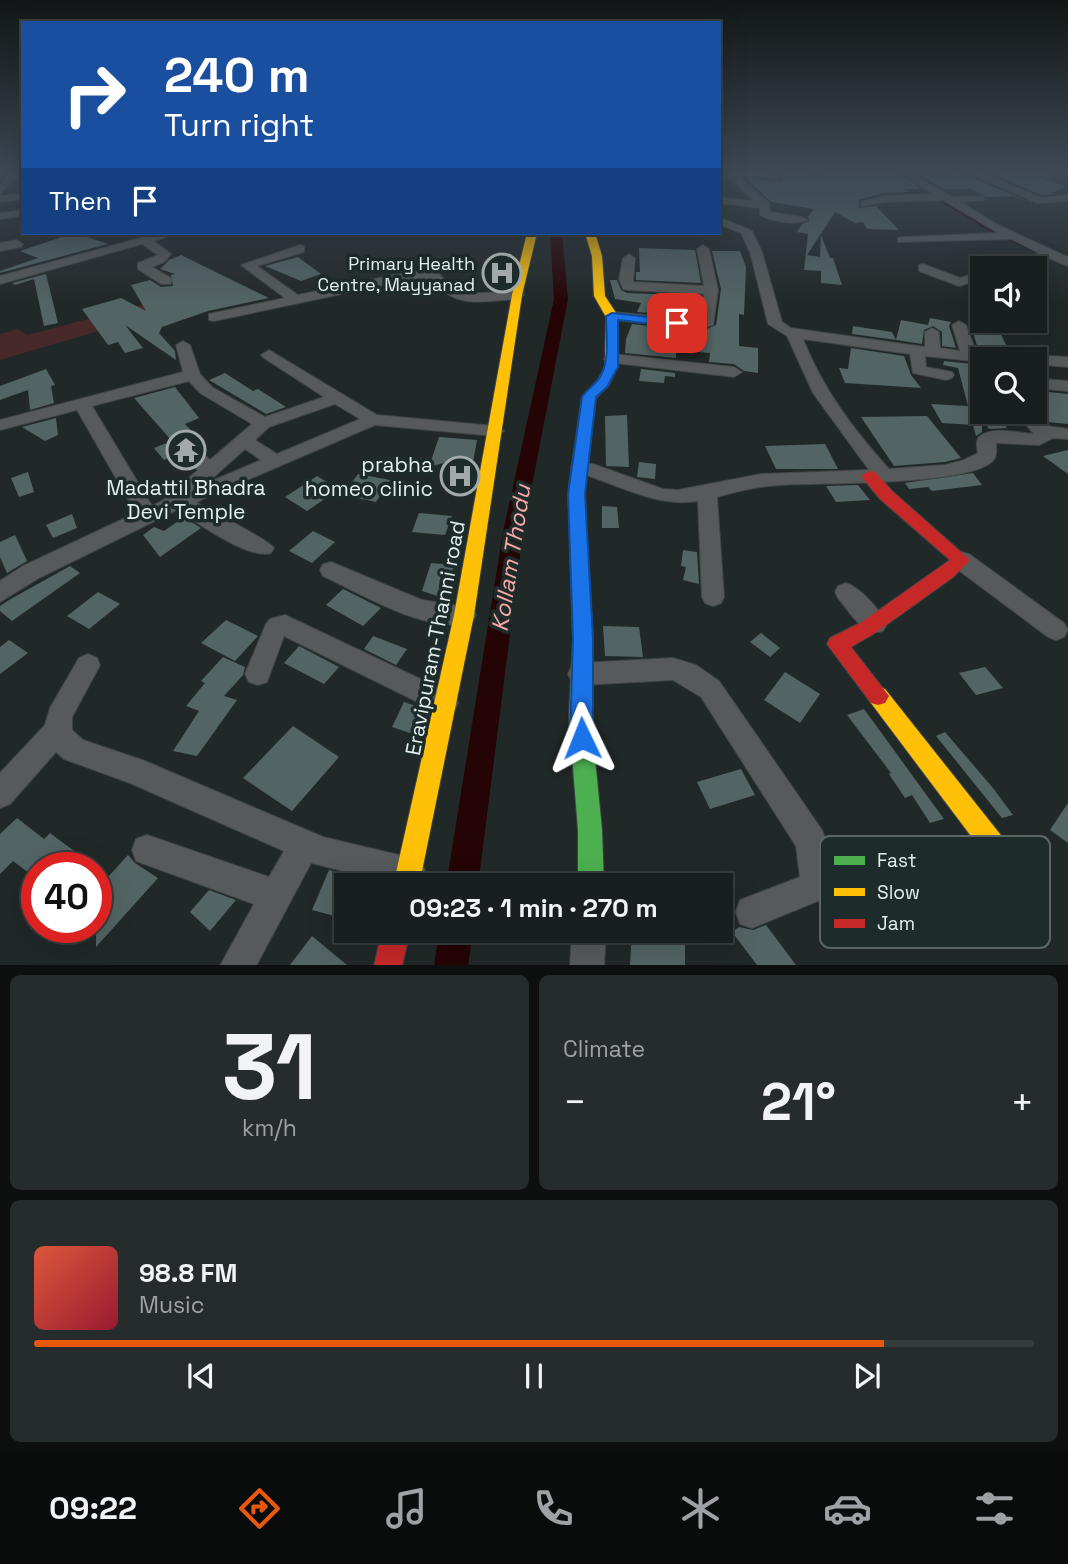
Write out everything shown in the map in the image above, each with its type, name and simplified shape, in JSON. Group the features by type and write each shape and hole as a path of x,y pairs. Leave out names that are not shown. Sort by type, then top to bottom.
{"street":[{"path":"746,231 760,215"},
{"path":"783,215 801,220"},
{"path":"975,215 1068,262"},
{"path":"721,221 746,231 756,252 775,324 794,335 969,355 959,325"},
{"path":"0,227 21,225"},
{"path":"0,280 164,235"},
{"name":"Eravipuram-Thanni road","path":"408,873 464,615 517,295 532,235"},
{"path":"591,235 598,261 597,293 606,312 612,316 705,324 708,322 710,290 703,249"},
{"path":"902,240 1013,236"},
{"path":"917,251 952,249 936,239"},
{"path":"145,241 165,254 164,257 142,267 166,281"},
{"path":"0,247 17,244"},
{"path":"296,300 247,265 300,249"},
{"path":"1042,256 1048,254"},
{"path":"629,258 625,279 628,286 710,290"},
{"path":"923,268 959,282 970,279"},
{"path":"214,317 423,275 434,277 450,293 463,298 517,295"},
{"path":"597,278 625,279"},
{"path":"591,873 590,830 580,718 583,639 576,494 589,397 607,377 612,359 612,316"},
{"path":"890,330 895,347"},
{"path":"932,332 919,370 946,375"},
{"path":"794,335 807,371 824,401 853,441 886,495 961,560 1056,630"},
{"path":"183,345 192,374 206,390 263,423"},
{"path":"269,355 373,420 495,431"},
{"path":"612,359 734,372"},
{"path":"1047,360 1068,362"},
{"path":"0,425 192,374"},
{"path":"1047,384 1068,386"},
{"path":"174,504 204,464 245,441 263,423 337,398"},
{"path":"83,405 148,516"},
{"path":"0,593 31,572 148,516 373,420"},
{"path":"580,467 615,476 665,496 762,480 822,475 876,476 978,463 987,456 986,440 994,437 1039,440 1044,437 1035,424"},
{"path":"1042,431 1068,434"},
{"path":"245,441 276,462"},
{"path":"707,491 713,597"},
{"path":"174,504 263,548"},
{"path":"961,560 951,571 918,591 863,633 837,644 986,836"},
{"path":"331,570 400,601 441,615 464,615"},
{"path":"846,592 875,624"},
{"path":"258,674 274,631 278,626 285,625 445,703"},
{"path":"88,665 59,716 57,731 62,741 74,750 135,771 322,852 391,873"},
{"path":"581,674 673,669 687,673 710,689 811,841 816,878 814,887 752,912"},
{"path":"0,794 57,731"},
{"path":"237,965 305,844"},
{"path":"147,850 276,896"},
{"path":"388,965 393,943"},
{"path":"587,965 588,943"}],"shaded area":[{"path":"165,299 174,309 0,360 0,334 17,329 27,335"}],"building":[{"path":"833,215 807,255 820,257 821,235 830,258 833,258 842,285 821,283 821,271 804,270 808,234 797,232 802,224 809,221 808,217"},
{"path":"841,215 885,215 899,230 867,229 863,222 855,223"},
{"path":"68,235 80,235 108,244 0,273 38,258 20,251"},
{"path":"639,248 695,250 701,283 636,280 636,272 640,272"},
{"path":"712,251 740,251 746,267 744,315 739,314 739,346 758,348 758,373 744,371 734,364 709,362 710,353 676,350 676,358 625,353 626,339 632,324 699,332 716,325 721,289"},
{"path":"181,255 269,298 208,311 162,327 159,333 175,351 176,360 125,325 143,348 125,353 118,342 108,345 82,309 121,298 146,311 131,285 150,280 161,287 173,286 171,275 175,274 160,269 169,260"},
{"path":"298,257 321,274 301,281 265,266"},
{"path":"46,274 58,323 44,326 34,279 15,285 12,283"},
{"path":"610,280 617,280 621,290 627,293 701,296 699,317 637,312 641,303 615,299"},
{"path":"930,318 951,322 949,326 956,348 942,346 942,332 933,326 924,330 922,344 896,340 901,320 928,325"},
{"path":"853,326 892,332 896,340 852,334"},
{"path":"973,333 1000,333 1007,347 977,347"},
{"path":"851,348 904,356 911,375 921,388 845,383 839,368 848,369"},
{"path":"944,361 970,364 970,424 1004,424 1007,428 989,429 982,425 982,432 976,436 973,425 942,423 931,404 968,406 958,368 943,365"},
{"path":"46,369 55,385 51,386 54,403 30,410 28,390 0,400 0,386"},
{"path":"641,369 675,373 675,377 665,376 664,383 639,381"},
{"path":"225,373 286,407 266,414 209,380"},
{"path":"175,387 199,418 185,424 200,440 179,449 182,452 164,460 154,448 172,441 134,398"},
{"path":"1047,392 1068,394 1068,424 1047,422"},
{"path":"627,415 629,467 606,466 605,416"},
{"path":"927,416 961,458 894,466 861,417"},
{"path":"56,418 58,435 45,441 22,427"},
{"path":"439,437 477,440 469,485 448,483 454,460 429,467"},
{"path":"825,444 838,469 776,469 765,446"},
{"path":"1068,450 1068,474 1043,456"},
{"path":"639,462 656,464 655,479 637,477"},
{"path":"28,472 34,492 19,497 11,478"},
{"path":"973,473 982,485 932,491 928,487 909,489 905,483"},
{"path":"358,474 390,480 376,502 343,495"},
{"path":"317,476 339,489 307,511 285,497"},
{"path":"858,485 870,500 836,502 826,486"},
{"path":"602,506 617,507 619,528 602,528"},
{"path":"419,513 452,516 445,535 412,532"},
{"path":"72,514 77,528 53,538 46,525"},
{"path":"184,517 201,528 160,557 143,535 154,527 164,531"},
{"path":"313,531 335,542 312,563 289,551"},
{"path":"15,535 27,561 7,573 0,557 0,542"},
{"path":"683,550 697,552 699,584 683,580 686,567 681,566"},
{"path":"431,563 454,565 447,599 422,591"},
{"path":"70,566 80,573 12,621 0,611 0,606 9,600"},
{"path":"343,589 381,608 363,626 326,605"},
{"path":"98,592 120,604 89,629 67,616"},
{"path":"226,620 258,636 235,661 201,643"},
{"path":"603,626 639,627 643,657 605,656"},
{"path":"761,633 780,648 770,657 750,642"},
{"path":"373,636 407,649 396,665 364,649"},
{"path":"9,640 28,653 0,674 0,647"},
{"path":"299,646 339,667 324,684 284,663"},
{"path":"223,657 245,667 243,675 224,696 237,700 197,756 173,751 199,711 186,706 205,683 201,681"},
{"path":"985,667 1003,688 976,695 959,673"},
{"path":"785,672 820,694 800,723 764,700"},
{"path":"404,702 422,708 413,734 392,727"},
{"path":"864,709 944,819 930,823 912,795 905,798 889,774 891,773 847,715"},
{"path":"293,726 339,757 292,811 243,778"},
{"path":"945,732 1013,815 1002,818 936,736"},
{"path":"741,769 755,795 710,809 697,782"},
{"path":"1068,803 1068,843 1050,830"},
{"path":"17,818 44,839 50,833 76,852 21,852 21,867 13,861 0,874 0,834"},
{"path":"128,855 158,878 112,929 112,872"},
{"path":"329,870 341,873 334,873 334,916 312,910"},
{"path":"209,890 236,900 210,931 190,912"},
{"path":"766,925 796,965 757,965 733,933 739,927 753,930"},
{"path":"312,936 347,965 290,965"},
{"path":"631,943 685,943 685,965 630,965"}],"waterway":[{"path":"965,215 999,235"},
{"name":"Kollam Thodu","path":"464,873 513,532 561,299 556,235"},
{"path":"1007,238 1042,254"},
{"name":"Kollam Thodu","path":"451,965 454,943"}],"traffic: fast":[{"path":"577,509 583,638 580,718 590,830 591,873"}],"traffic: slow":[{"path":"409,873 464,615 517,295 532,235"},
{"path":"577,509 576,493 589,397 604,382 611,367 612,316 599,296 597,256 591,235"},
{"path":"878,696 986,836"}],"traffic: jam":[{"path":"869,476 886,495 961,560 868,627 837,644 878,696"},
{"path":"388,965 393,943"}],"place":[{"name":"Primary Health Centre, Mayyanad","path":"502,273"},
{"name":"Madattil Bhadra Devi Temple","path":"186,450"},
{"name":"prabha homeo clinic","path":"460,476"}],"route":[{"path":"582,738 582,593 576,494 589,397 593,390 603,384 611,367 612,316 677,323"}]}
